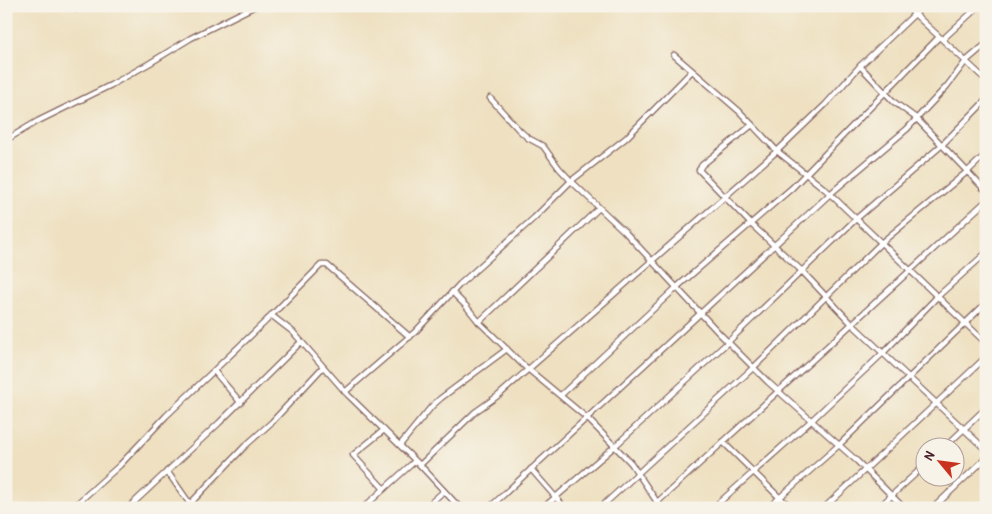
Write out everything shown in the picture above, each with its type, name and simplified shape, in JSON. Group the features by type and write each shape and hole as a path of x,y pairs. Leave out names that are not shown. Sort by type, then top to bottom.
{"street":[{"path":"6,140 127,76 191,38 255,6"},
{"path":"906,6 986,80"},
{"path":"420,465 474,412 499,395 777,151 826,104 860,66 923,6"},
{"path":"561,395 677,287 806,174 885,92 941,38 979,6"},
{"path":"489,508 830,194 907,129 947,86 966,61 986,44"},
{"path":"674,55 739,111 777,151 830,194 986,343"},
{"path":"860,66 894,102 916,118 986,191"},
{"path":"345,392 410,336 452,292 500,246 534,218 571,181 626,138 692,71"},
{"path":"490,98 519,130 528,138 543,146 571,181 625,232 728,342 778,392 840,445 893,495 904,508"},
{"path":"543,508 615,446 728,342 856,219 942,145 986,100"},
{"path":"752,125 700,167 699,170 751,224 802,271 852,324 986,450"},
{"path":"600,508 754,367 881,243 986,154"},
{"path":"651,508 986,201"},
{"path":"479,322 599,208"},
{"path":"713,508 812,420 883,353 936,297 986,253"},
{"path":"72,508 120,465 166,416 321,264 328,265 410,336"},
{"path":"452,292 479,322 528,369 587,418 615,446 638,472 657,502 663,508"},
{"path":"768,508 840,445 986,303"},
{"path":"271,315 301,342 345,392 420,465 460,508"},
{"path":"128,508 241,403 301,342"},
{"path":"400,445 432,406 507,349"},
{"path":"824,508 938,404 986,357"},
{"path":"186,508 245,446 272,422 323,367"},
{"path":"214,371 241,403"},
{"path":"957,436 986,408"},
{"path":"384,430 353,455 384,489"},
{"path":"723,442 792,508"},
{"path":"933,508 986,458"},
{"path":"363,508 415,460"},
{"path":"531,469 565,508"},
{"path":"167,471 190,504 196,508"},
{"path":"878,508 914,475"},
{"path":"425,508 444,491"}]}
